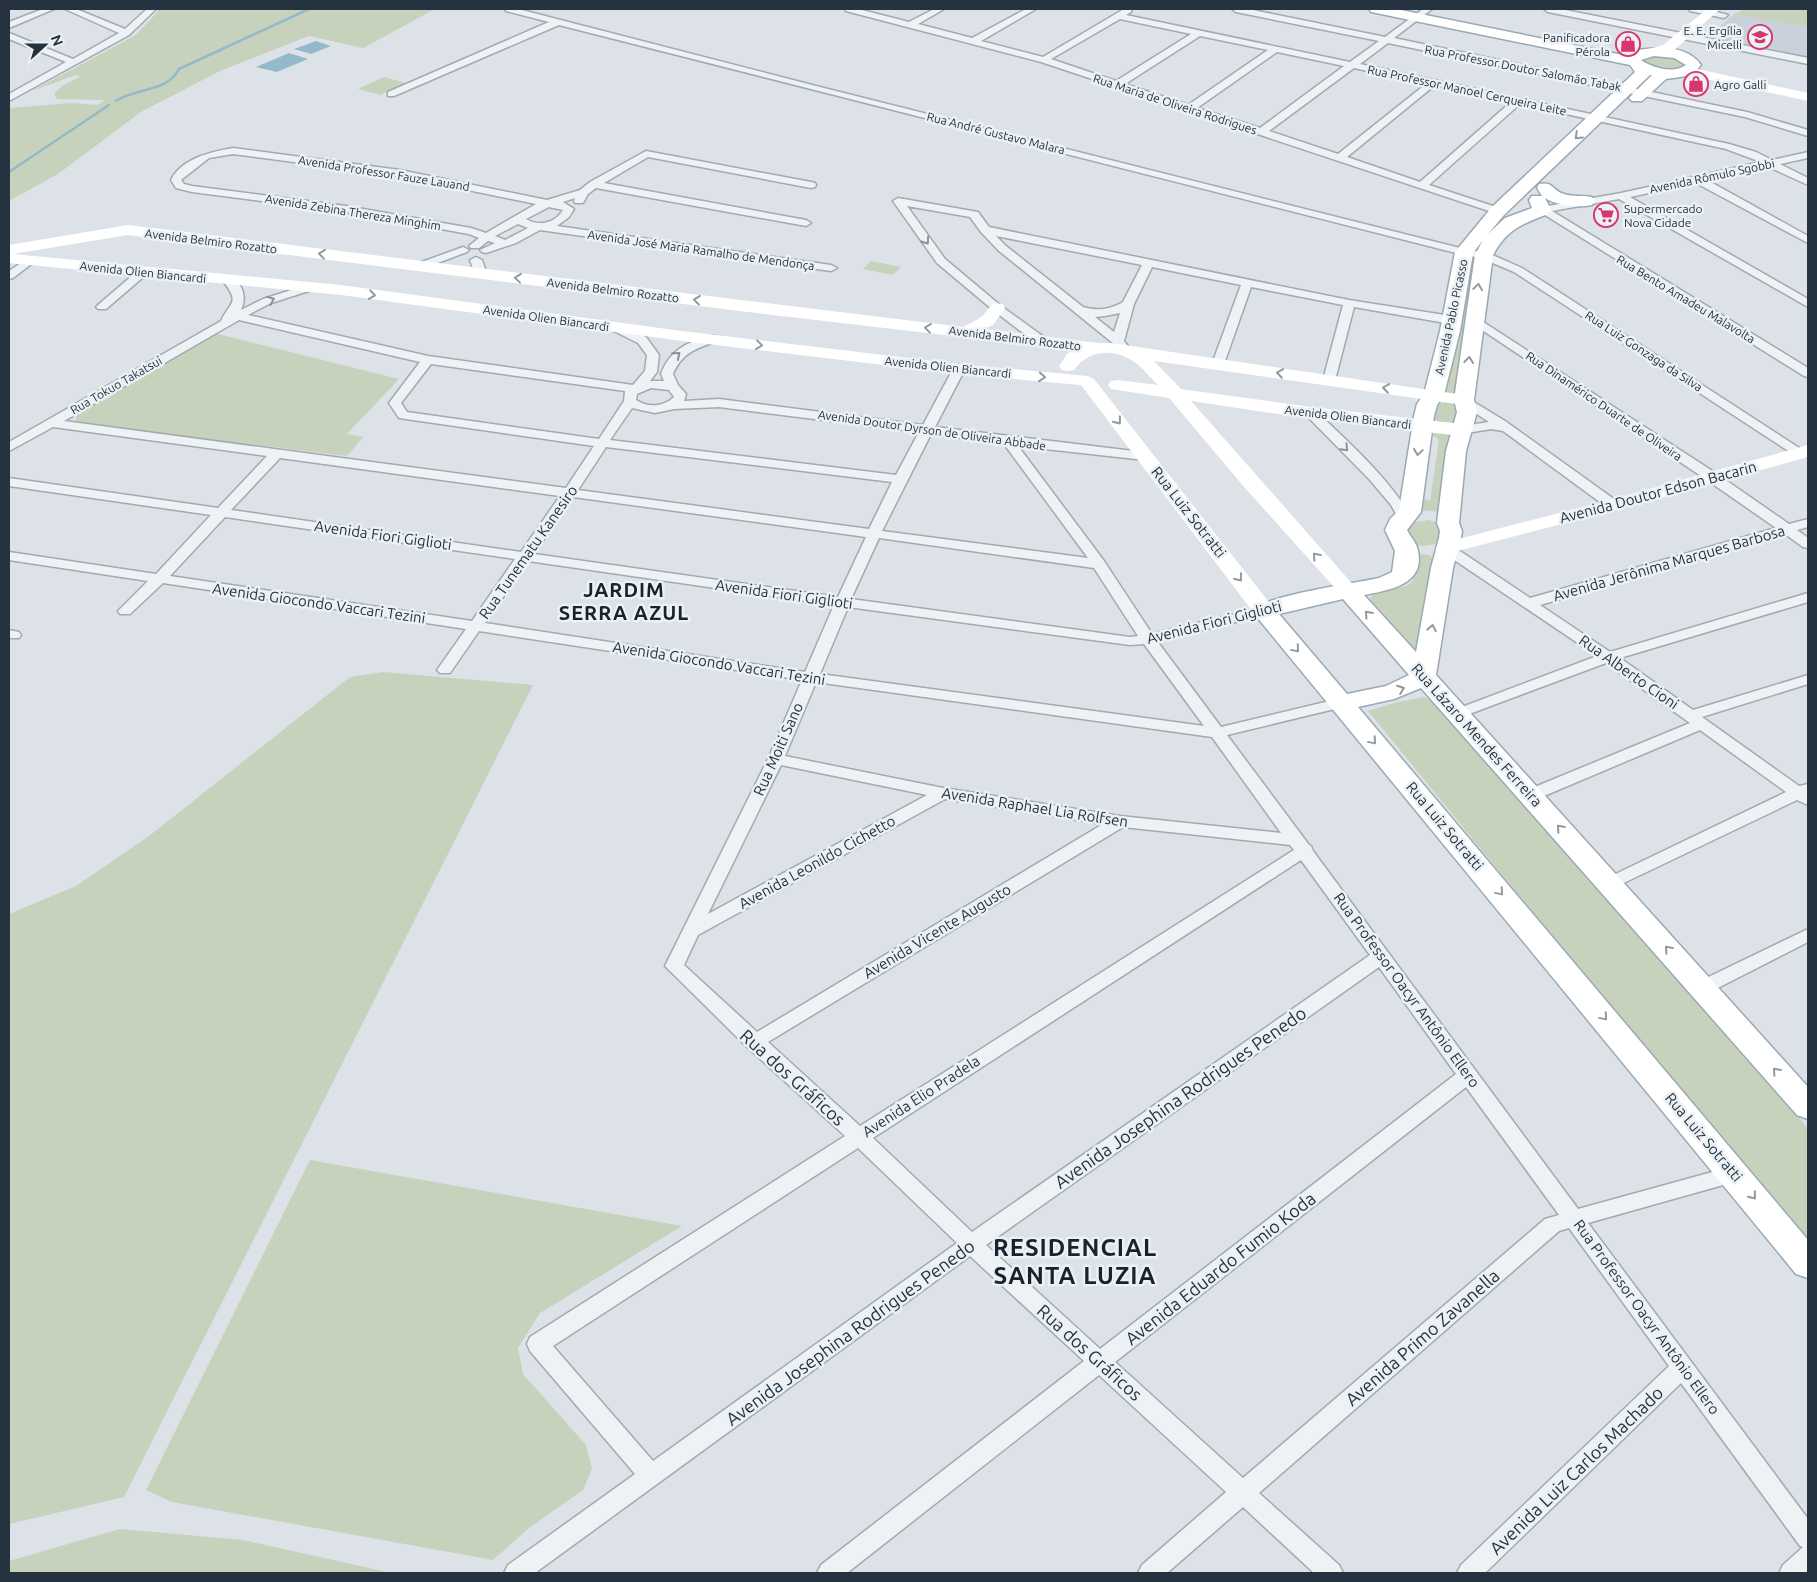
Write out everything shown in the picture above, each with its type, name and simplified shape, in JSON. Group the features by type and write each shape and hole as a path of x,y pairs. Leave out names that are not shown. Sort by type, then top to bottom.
{"main road":[{"path":"1376,9 1422,13"},
{"path":"1400,9 1637,61 1653,71 1685,67"},
{"path":"1637,61 1654,52 1672,53 1685,67"},
{"name":"Avenida Pablo Picasso","path":"1474,254 1511,222 1538,204 1614,120 1635,90 1644,72 1637,61"},
{"name":"Avenida Pablo Picasso","path":"1349,592 1385,584 1400,577 1404,572 1407,557 1405,544 1399,538 1396,530 1398,524 1408,515 1427,404 1434,395 1451,320 1474,254 1498,211 1597,117 1635,90 1661,75 1685,67"},
{"path":"1498,211 1538,204 1548,193 1563,200 1586,201"},
{"path":"1512,199 1538,204"},
{"name":"Avenida Pablo Picasso","path":"1424,676 1446,548 1451,531 1448,523 1456,451 1460,430 1466,420 1467,412 1464,400 1474,320 1474,254"},
{"path":"1408,515 1437,517 1448,523"},
{"path":"1405,544 1435,550 1446,548"},
{"name":"Avenida Fiori Giglioti","path":"1264,611 1294,602 1349,592"},
{"name":"Rua Lázaro Mendes Ferreira","path":"1349,592 1702,988 1806,1101"},
{"name":"Rua Luiz Sotratti","path":"1264,611 1808,1264"},
{"name":"Avenida Giocondo Vaccari Tezini","path":"1342,703 1390,693 1408,687 1424,676"}],"street":[{"path":"9,25 50,9"},
{"path":"69,9 126,33"},
{"path":"12,94 126,33 152,9"},
{"name":"Rua André Gustavo Malara","path":"509,9 530,11 557,22 1474,254"},
{"name":"Rua Maria de Oliveira Rodrigues","path":"849,9 1044,60 1498,211"},
{"path":"910,25 940,9"},
{"path":"974,41 1032,9"},
{"path":"1044,60 1130,9"},
{"name":"Rua Professor Doutor Salomão Tabak","path":"1236,9 1635,90 1747,115 1808,133"},
{"path":"1548,9 1808,61"},
{"path":"1692,9 1720,11"},
{"path":"1654,52 1668,48 1683,35 1720,11"},
{"path":"1685,67 1686,50 1700,38 1720,11"},
{"path":"1260,133 1422,13"},
{"name":"Rua Professor Manoel Cerqueira Leite","path":"1120,16 1729,146 1772,163 1808,182"},
{"path":"392,94 557,22"},
{"path":"1116,85 1198,33"},
{"path":"9,36 73,62"},
{"path":"1188,109 1274,49"},
{"path":"1685,67 1808,92"},
{"path":"1685,67 1808,97"},
{"path":"1340,158 1432,83"},
{"path":"1421,186 1518,100"},
{"name":"Avenida Zebina Thereza Minghim","path":"242,152 219,157 188,179 188,185 199,190 346,209 471,231 504,243"},
{"name":"Avenida Professor Fauze Lauand","path":"242,152 400,173 563,205 569,209"},
{"path":"480,257 486,237 519,219 534,208 584,192 594,184 646,154 811,185"},
{"name":"Avenida Rômulo Sgobbi","path":"1586,201 1621,196 1808,156"},
{"path":"1697,179 1808,240"},
{"path":"594,184 806,223"},
{"path":"420,266 458,253 480,257 538,227 556,223 577,203 584,192"},
{"path":"1621,196 1808,304"},
{"path":"526,198 534,208"},
{"path":"898,201 974,214 985,230 1002,248 1079,309 1124,348 1218,364 1464,400 1613,505"},
{"path":"898,201 940,261 997,308 1044,342 1068,366 1071,357 1098,348"},
{"name":"Rua Bento Amadeu Malavolta","path":"1538,204 1563,224 1808,373"},
{"name":"Rua Bento Amadeu Malavolta","path":"1538,204 1563,224"},
{"name":"Avenida José Maria Ramalho de Mendonça","path":"519,219 526,225 538,227 831,268"},
{"name":"Avenida José Maria Ramalho de Mendonça","path":"556,223 571,232"},
{"name":"Avenida Olien Biancardi","path":"9,250 54,244 128,230"},
{"name":"Avenida Belmiro Rozatto","path":"128,230 173,249 353,258 420,266 480,257 541,280 560,283 1044,342 1098,348 1124,348"},
{"path":"985,230 1349,303 1451,320"},
{"path":"72,240 138,271"},
{"path":"1002,248 1044,243"},
{"path":"9,276 30,260 36,250 54,244"},
{"path":"102,307 138,271 173,249"},
{"name":"Rua Luiz Gonzaga da Silva","path":"1474,254 1518,270 1805,452"},
{"name":"Avenida Olien Biancardi","path":"9,258 229,281 341,290 618,328 959,369 1118,385 1312,413 1460,430"},
{"path":"313,288 344,274 351,266 353,258"},
{"path":"341,290 352,274 376,261"},
{"path":"1124,348 1128,304 1148,263"},
{"path":"518,315 539,289 541,280"},
{"name":"Rua Tokuo Takatsui","path":"223,324 237,308 240,300 239,293 229,281"},
{"path":"1218,364 1247,282"},
{"path":"518,315 560,283"},
{"name":"Rua Tokuo Takatsui","path":"9,447 237,316 267,301 313,288"},
{"path":"1328,380 1349,303"},
{"path":"1079,309 1093,314 1106,313 1118,310 1128,304"},
{"path":"672,405 680,398 666,374 671,360 686,348 707,339 731,324 736,314 734,305"},
{"path":"737,342 736,333 740,324 756,308"},
{"path":"966,332 987,321 997,308"},
{"path":"237,316 428,360 636,389"},
{"name":"Rua Dinamérico Duarte de Oliveira","path":"1474,320 1712,477 1808,544"},
{"path":"618,328 642,340 653,355 651,372 631,392 630,401 639,407 656,409"},
{"name":"Rua Lázaro Mendes Ferreira","path":"1124,348 1137,355 1177,394 1349,592"},
{"path":"428,360 395,403 403,415 604,437 900,479"},
{"path":"1118,385 1135,381 1145,373 1146,364"},
{"name":"Rua Luiz Sotratti","path":"1068,366 1072,374 1085,382 1145,456 1264,611"},
{"name":"Rua Moiti Sano","path":"674,966 776,759 842,603 900,479 959,369"},
{"name":"Avenida Doutor Dyrson de Oliveira Abbade","path":"636,389 659,384 719,403"},
{"path":"1196,418 1204,407 1220,400"},
{"name":"Rua Tunematu Kanesiro","path":"446,670 570,493 604,437 630,401"},
{"name":"Avenida Doutor Dyrson de Oliveira Abbade","path":"656,409 672,405 719,403 825,415 1008,441 1145,456"},
{"name":"Rua Tunematu Kanesiro","path":"604,437 623,420 641,412 656,409"},
{"path":"1312,413 1382,485 1408,515"},
{"path":"51,423 1099,564"},
{"path":"1460,430 1491,426 1506,428"},
{"name":"Rua Professor Oacyr Antônio Ellero","path":"1008,441 1099,564 1148,639 1575,1218 1808,1538"},
{"name":"Avenida Doutor Edson Bacarin","path":"1446,548 1613,505 1805,452"},
{"path":"125,611 159,579 277,453"},
{"name":"Avenida Fiori Giglioti","path":"9,482 526,555 842,603 1130,641 1148,639 1264,611"},
{"name":"Avenida Jerônima Marques Barbosa","path":"1530,603 1808,522"},
{"name":"Avenida Doutor Edson Bacarin","path":"1448,523 1482,534 1508,532"},
{"name":"Rua Alberto Cioni","path":"1446,548 1530,603 1805,794"},
{"name":"Avenida Giocondo Vaccari Tezini","path":"9,556 810,677 1217,733 1342,703"},
{"path":"1459,714 1608,657 1808,597"},
{"path":"1531,795 1696,720 1808,679"},
{"name":"Avenida Raphael Lia Rolfsen","path":"776,759 943,793 1120,821 1301,845"},
{"name":"Avenida Leonildo Cichetto","path":"691,931 943,793"},
{"path":"1609,884 1805,794"},
{"name":"Avenida Vicente Augusto","path":"754,1042 1120,821"},
{"name":"Avenida Elio Pradela","path":"651,1476 538,1344 1301,845"},
{"path":"1702,988 1808,936"},
{"name":"Avenida Josephina Rodrigues Penedo","path":"516,1573 970,1244 1382,956"},
{"name":"Rua dos Gráficos","path":"674,966 754,1042 858,1136 970,1244 1100,1360 1331,1573"},
{"name":"Avenida Eduardo Fumio Koda","path":"829,1573 1469,1074"},
{"name":"Avenida Primo Zavanella","path":"1150,1573 1241,1492 1552,1225 1734,1174"},
{"name":"Avenida Luiz Carlos Machado","path":"1469,1573 1683,1366"},
{"path":"1791,1573 1808,1556"}],"shaded area":[{"name":"E. E. Ergília Micelli","path":"1734,14 1808,27 1808,58 1709,36"}],"green space":[{"path":"160,9 435,9 363,48 309,36 222,70 141,112 58,174 9,201 9,108 72,103 98,105 104,100 57,99 54,94 62,86 81,76 76,75 32,91 136,35"},
{"path":"1745,9 1808,9 1808,27 1734,14"},
{"path":"1643,55 1669,55 1687,63 1681,69 1664,70 1641,64 1639,58"},
{"path":"384,77 406,83 380,95 358,89"},
{"path":"1470,258 1476,260 1457,397 1442,394"},
{"path":"871,261 901,267 893,275 863,269"},
{"path":"214,333 399,379 347,434 363,437 347,456 86,424 76,421 76,414"},
{"path":"1446,402 1455,404 1459,409 1456,422 1439,422 1433,418 1436,405"},
{"path":"1431,432 1453,434 1440,512 1418,510 1421,497 1430,501 1439,440"},
{"path":"1429,520 1437,523 1443,540 1431,545 1422,546 1413,543 1403,535 1408,523"},
{"path":"1416,555 1429,555 1433,558 1424,600 1418,656 1370,605 1371,597 1374,594 1406,586 1413,581"},
{"path":"383,672 533,685 124,1497 9,1524 9,914 76,886 149,836 350,677"},
{"path":"1424,697 1434,701 1808,1128 1808,1249 1368,711"},
{"path":"310,1160 682,1226 540,1313 518,1348 523,1374 586,1445 592,1469 583,1490 529,1528 493,1560 172,1502 146,1490"},
{"path":"120,1529 243,1540 392,1573 9,1573 9,1561"}],"water":[{"path":"316,41 331,46 311,54 294,49"},
{"path":"289,53 308,59 277,72 256,67"}],"waterway":[{"path":"116,101 133,93 159,86 174,77 179,69 309,9"},
{"path":"9,172 109,105"}],"place":[{"name":"E. E. Ergília Micelli","path":"1760,37"},
{"name":"Panificadora Pérola","path":"1628,44"},
{"name":"Agro Galli","path":"1696,84"},
{"name":"Supermercado Nova Cidade","path":"1606,215"}],"district":[{"name":"JARDIM SERRA AZUL","path":"624,600"},
{"name":"RESIDENCIAL SANTA LUZIA","path":"1075,1261"}]}
